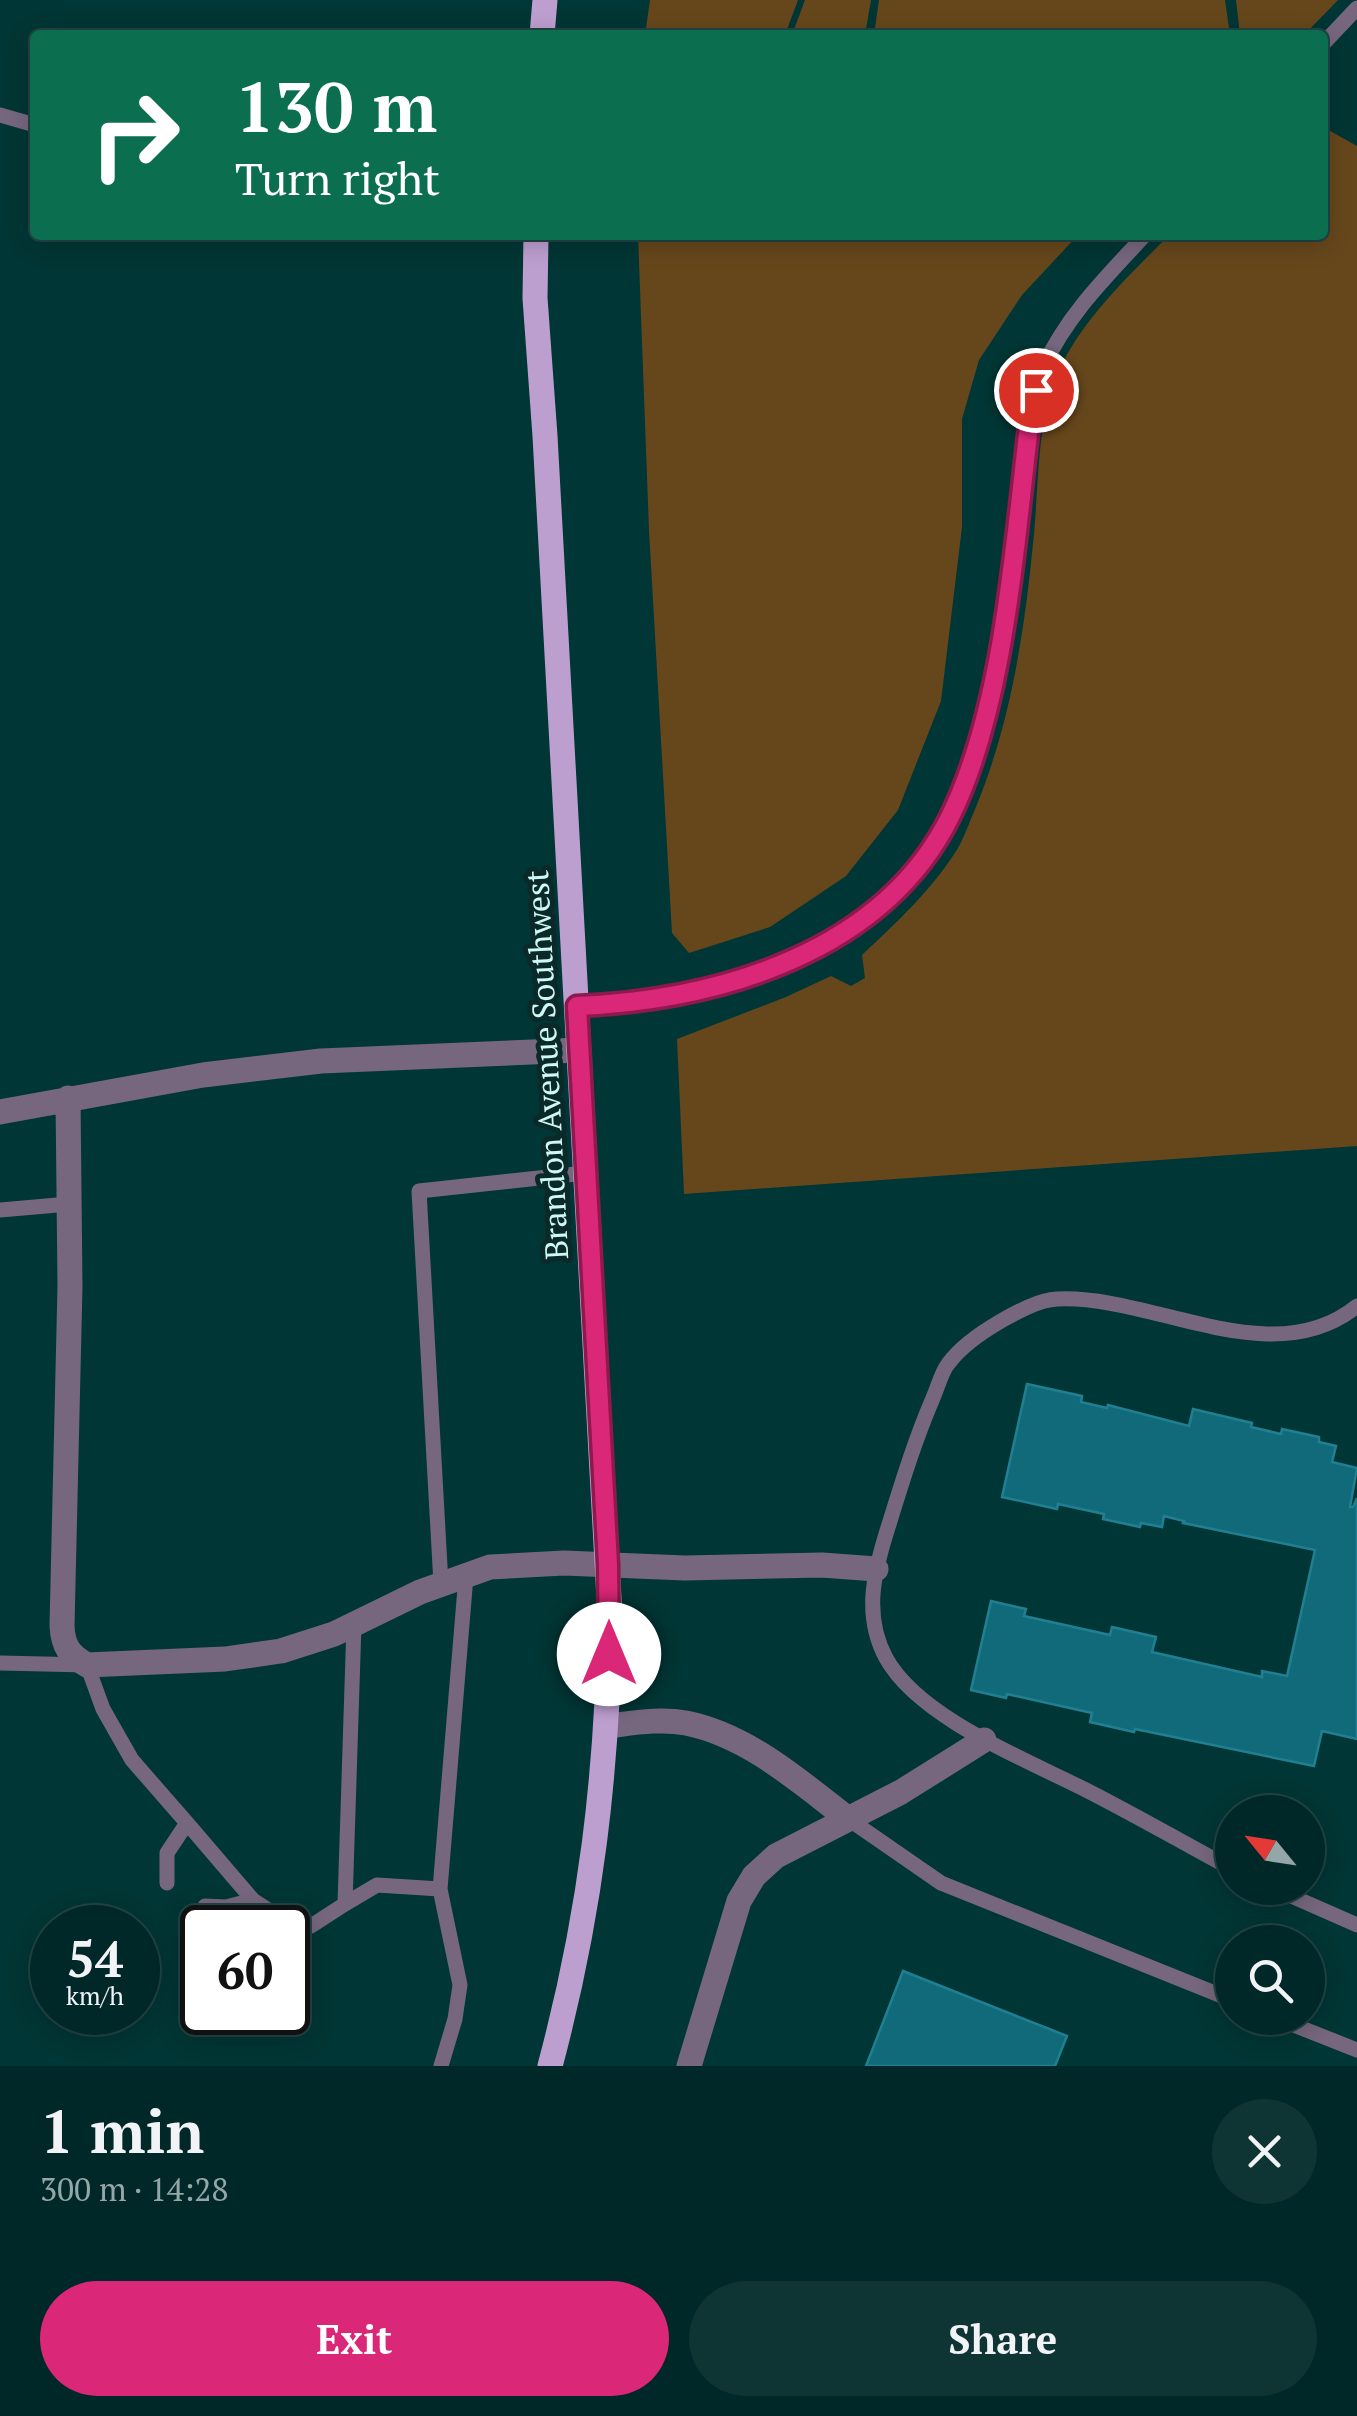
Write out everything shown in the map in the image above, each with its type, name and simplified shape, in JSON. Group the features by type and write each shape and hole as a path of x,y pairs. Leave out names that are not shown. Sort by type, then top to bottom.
{"main road":[{"path":"542,30 545,0"},
{"name":"Brandon Avenue Southwest","path":"536,240 535,298 608,1564 608,1726 592,1878 573,1978 550,2066"}],"street":[{"path":"0,1112 203,1075 321,1061 579,1050"},
{"path":"68,1098 62,1626 63,1643 72,1657 87,1665 262,1654 334,1634 490,1566 822,1565 876,1569"},
{"path":"608,1726 684,1722 716,1732 794,1778 847,1818"},
{"path":"689,2066 746,1888 776,1856 901,1792 984,1740"}],"lane":[{"path":"1328,38 1357,8"},
{"path":"0,115 30,124"},
{"path":"577,1006 656,1000 731,983 801,956 852,929 887,900 917,865 950,818 985,718 998,658 1031,410 1042,370 1061,332 1141,240"},
{"path":"440,2066 455,2019 460,1985 440,1890 454,1580 419,1191 585,1173"},
{"path":"0,1210 69,1204"},
{"path":"1215,1860 984,1740 904,1681 887,1661 875,1632 871,1601 876,1569 923,1421 948,1364 980,1332 1053,1299 1088,1300 1257,1334 1291,1334 1331,1322 1357,1306"},
{"path":"345,1904 354,1624"},
{"path":"0,1663 87,1665 103,1709 132,1760 253,1900 288,1923 311,1926 377,1885 440,1890"},
{"path":"847,1818 941,1884 1215,1993"},
{"path":"167,1883 167,1853 187,1823"},
{"path":"234,1905 253,1900"},
{"path":"1312,1905 1357,1925"},
{"path":"1319,2035 1357,2050"}],"shaded area":[{"path":"650,0 798,0 787,30 646,30"},
{"path":"805,0 871,0 866,30 794,30"},
{"path":"879,0 1225,0 1229,30 875,30"},
{"path":"1236,0 1338,0 1309,30 1239,30"},
{"path":"1328,130 1357,146 1357,1146 684,1194 677,1039 831,976 851,986 865,978 862,955 925,892 963,838 999,740 1015,672 1026,604 1043,429 1052,389 1069,351 1108,298 1164,240 1328,240"},
{"path":"638,240 1073,240 1022,295 979,360 962,419 962,527 941,701 898,810 846,876 770,927 689,953 672,933 649,530"}],"building":[{"path":"1027,1384 1082,1396 1081,1402 1189,1426 1193,1409 1281,1434 1282,1429 1319,1437 1319,1442 1336,1446 1332,1462 1357,1468 1350,1507 1357,1498 1357,1739 1322,1731 1314,1766 1135,1729 1134,1732 1090,1722 1092,1713 971,1690 991,1601 1026,1609 1024,1616 1110,1635 1112,1627 1156,1637 1152,1652 1262,1677 1262,1671 1287,1676 1315,1550 1164,1516 1162,1527 1141,1523 1140,1527 1058,1504 1057,1509 1002,1497"},
{"path":"903,1971 1067,2036 1055,2066 866,2066"}],"route":[{"path":"609,1654 608,1564 577,1006 656,1000 731,983 801,956 852,929 887,900 917,865 950,818 985,718 998,658 1036,390"}]}
